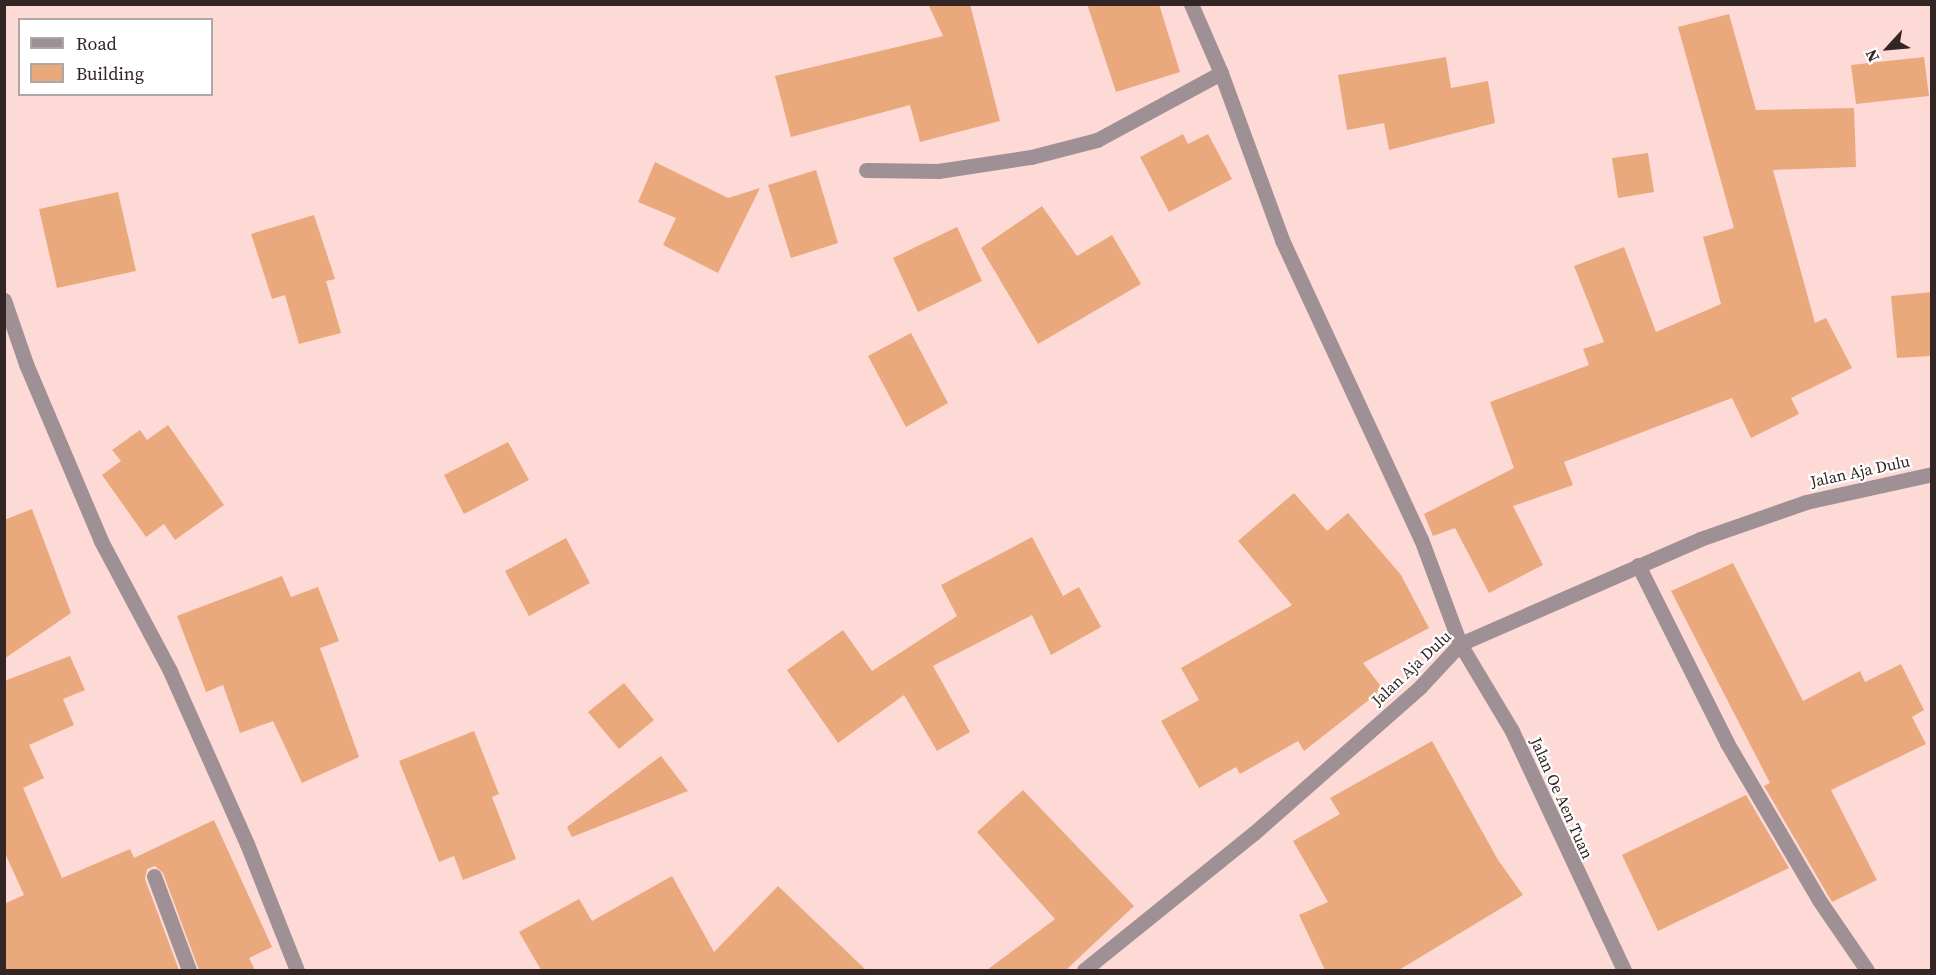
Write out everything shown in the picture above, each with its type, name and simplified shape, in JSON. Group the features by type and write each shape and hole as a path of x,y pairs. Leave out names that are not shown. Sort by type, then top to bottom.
{"street":[{"name":"Jalan Oe Aen Tuan","path":"1191,4 1221,72 1282,240 1421,539 1460,644 1512,731 1624,970"},
{"path":"866,170 938,171 1030,156 1097,140 1221,72"},
{"path":"4,300 26,364 101,541 175,682 247,844 297,970"},
{"name":"Jalan Aja Dulu","path":"1086,970 1254,833 1420,687 1460,644 1638,565 1806,502 1932,474"},
{"path":"1638,565 1726,743 1819,900 1867,970"},
{"path":"154,876 189,970"}],"building":[{"path":"928,4 970,4 1000,121 920,142 910,105 791,137 775,76 943,36"},
{"path":"1087,4 1159,4 1180,72 1116,92"},
{"path":"1729,14 1756,110 1854,108 1856,167 1773,170 1815,323 1826,318 1852,368 1791,398 1799,414 1751,438 1732,398 1564,462 1573,485 1513,506 1543,565 1489,593 1455,528 1433,536 1424,514 1514,468 1490,402 1589,365 1583,349 1604,342 1574,266 1624,247 1656,332 1721,304 1703,237 1734,228 1678,27"},
{"path":"1446,57 1451,88 1488,81 1495,123 1389,150 1384,123 1347,130 1338,75"},
{"path":"1924,57 1929,96 1856,104 1851,65"},
{"path":"1183,134 1188,144 1208,134 1232,179 1169,212 1140,157"},
{"path":"1648,153 1654,192 1618,198 1612,158"},
{"path":"655,162 728,198 760,188 718,273 663,245 676,218 638,202"},
{"path":"816,170 838,243 791,258 768,185"},
{"path":"118,192 136,271 57,288 39,209"},
{"path":"1042,206 1077,256 1112,235 1141,284 1038,344 981,248"},
{"path":"314,215 335,279 326,281 341,333 299,344 285,295 272,299 251,234"},
{"path":"957,227 982,281 918,312 893,258"},
{"path":"1932,292 1932,356 1897,358 1891,296"},
{"path":"911,333 948,403 906,427 868,356"},
{"path":"168,425 224,505 175,540 164,524 146,537 102,475 121,461 112,450 140,430 147,440"},
{"path":"508,442 529,480 464,514 444,475"},
{"path":"1294,493 1327,531 1348,513 1401,575 1429,628 1363,663 1383,689 1304,751 1298,741 1240,774 1236,767 1199,788 1161,721 1199,700 1181,668 1292,605 1238,541"},
{"path":"32,509 71,613 4,659 4,520"},
{"path":"1032,537 1063,596 1079,587 1101,627 1051,655 1032,615 933,666 970,732 937,751 904,695 838,743 787,670 843,630 872,671 957,616 941,585"},
{"path":"566,538 590,583 529,616 505,571"},
{"path":"1733,563 1803,701 1860,671 1865,682 1901,664 1924,710 1912,717 1926,744 1831,790 1877,880 1832,902 1764,786 1770,783 1671,591"},
{"path":"282,576 291,597 318,587 339,641 320,648 359,757 302,783 273,721 240,733 223,685 206,692 177,616"},
{"path":"70,656 85,690 63,699 74,725 29,745 44,778 23,788 62,878 130,849 134,858 214,820 272,947 249,958 255,970 199,970 163,873 155,866 147,869 145,879 179,970 4,970 4,904 24,895 4,851 4,681"},
{"path":"624,683 654,720 619,749 588,712"},
{"path":"474,731 499,794 492,797 516,859 463,880 454,856 439,862 399,761"},
{"path":"1432,741 1498,860 1523,895 1399,970 1325,970 1299,915 1328,902 1293,841 1340,814 1330,798"},
{"path":"661,756 688,791 572,837 567,827"},
{"path":"1023,790 1134,906 1066,970 987,970 1055,919 977,832"},
{"path":"1746,795 1789,868 1658,931 1622,855"},
{"path":"672,876 714,952 778,886 866,970 541,970 519,932 579,899 592,921"}]}
